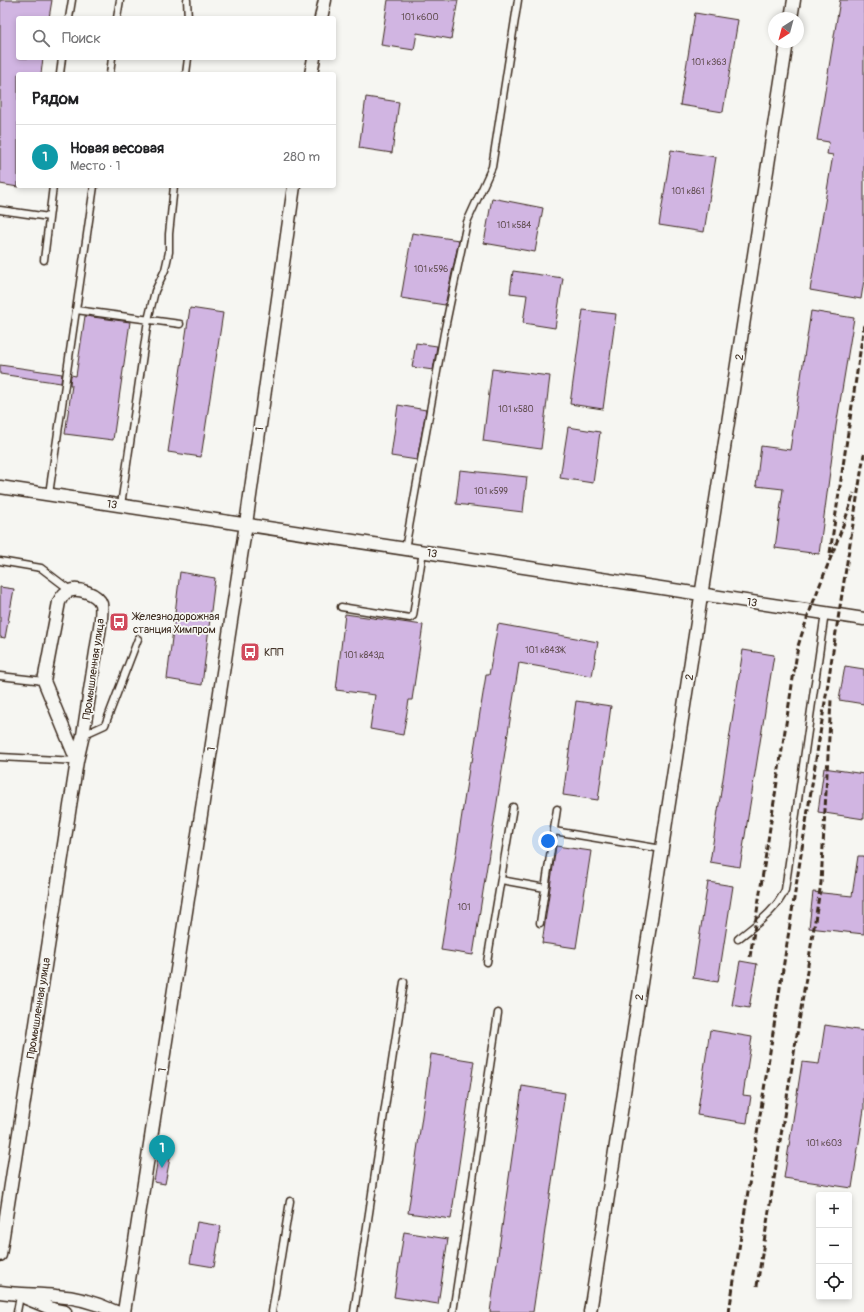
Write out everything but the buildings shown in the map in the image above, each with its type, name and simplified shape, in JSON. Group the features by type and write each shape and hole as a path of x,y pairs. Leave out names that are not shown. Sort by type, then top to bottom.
{"street":[{"path":"322,16 326,0"},
{"path":"792,12 794,0"},
{"name":"2","path":"590,1312 786,48"},
{"path":"311,72 314,60"},
{"name":"1","path":"124,1312 246,524 294,188"},
{"name":"13","path":"0,487 864,619"},
{"path":"70,590 64,594 58,602 44,681 77,761"},
{"name":"Промышленная улица","path":"0,1255 77,761 83,735 101,620 101,604 97,597 86,592 70,590"},
{"path":"0,1292 20,1296 55,1310 65,1312"},
{"path":"20,1296 57,1296 97,1303 116,1312"}],"lane":[{"path":"69,16 72,0"},
{"path":"118,16 120,0"},
{"path":"187,0 188,16"},
{"path":"406,549 444,333 467,222 492,167 518,0"},
{"path":"60,72 62,60"},
{"path":"110,72 112,60"},
{"path":"186,72 188,60"},
{"path":"44,260 53,188"},
{"path":"49,494 94,188"},
{"path":"122,505 148,320 156,291 165,270 169,252 169,234 174,188"},
{"path":"0,210 49,218"},
{"path":"76,310 180,324"},
{"path":"341,607 410,618 412,616 423,551"},
{"path":"0,561 41,568 70,590"},
{"path":"738,938 774,908 781,900 785,890 825,613"},
{"path":"83,735 106,725 138,639"},
{"path":"0,676 44,681"},
{"path":"0,757 77,761"},
{"path":"487,962 513,807"},
{"path":"540,923 557,809"},
{"path":"554,831 662,849"},
{"path":"501,880 545,888"},
{"path":"354,1312 404,982"},
{"path":"453,1312 498,1013"},
{"path":"272,1312 290,1201"},
{"path":"17,1312 20,1296"}],"railway":[{"path":"830,553 864,325"},
{"path":"729,1312 864,454"},
{"path":"750,957 798,646 854,493"},
{"path":"757,1286 821,883 831,700"}],"place":[{"name":"Железнодорожная станция Химпром","path":"119,622"},
{"name":"КПП","path":"250,652"},
{"name":"Новая весовая","path":"162,1168"}]}
